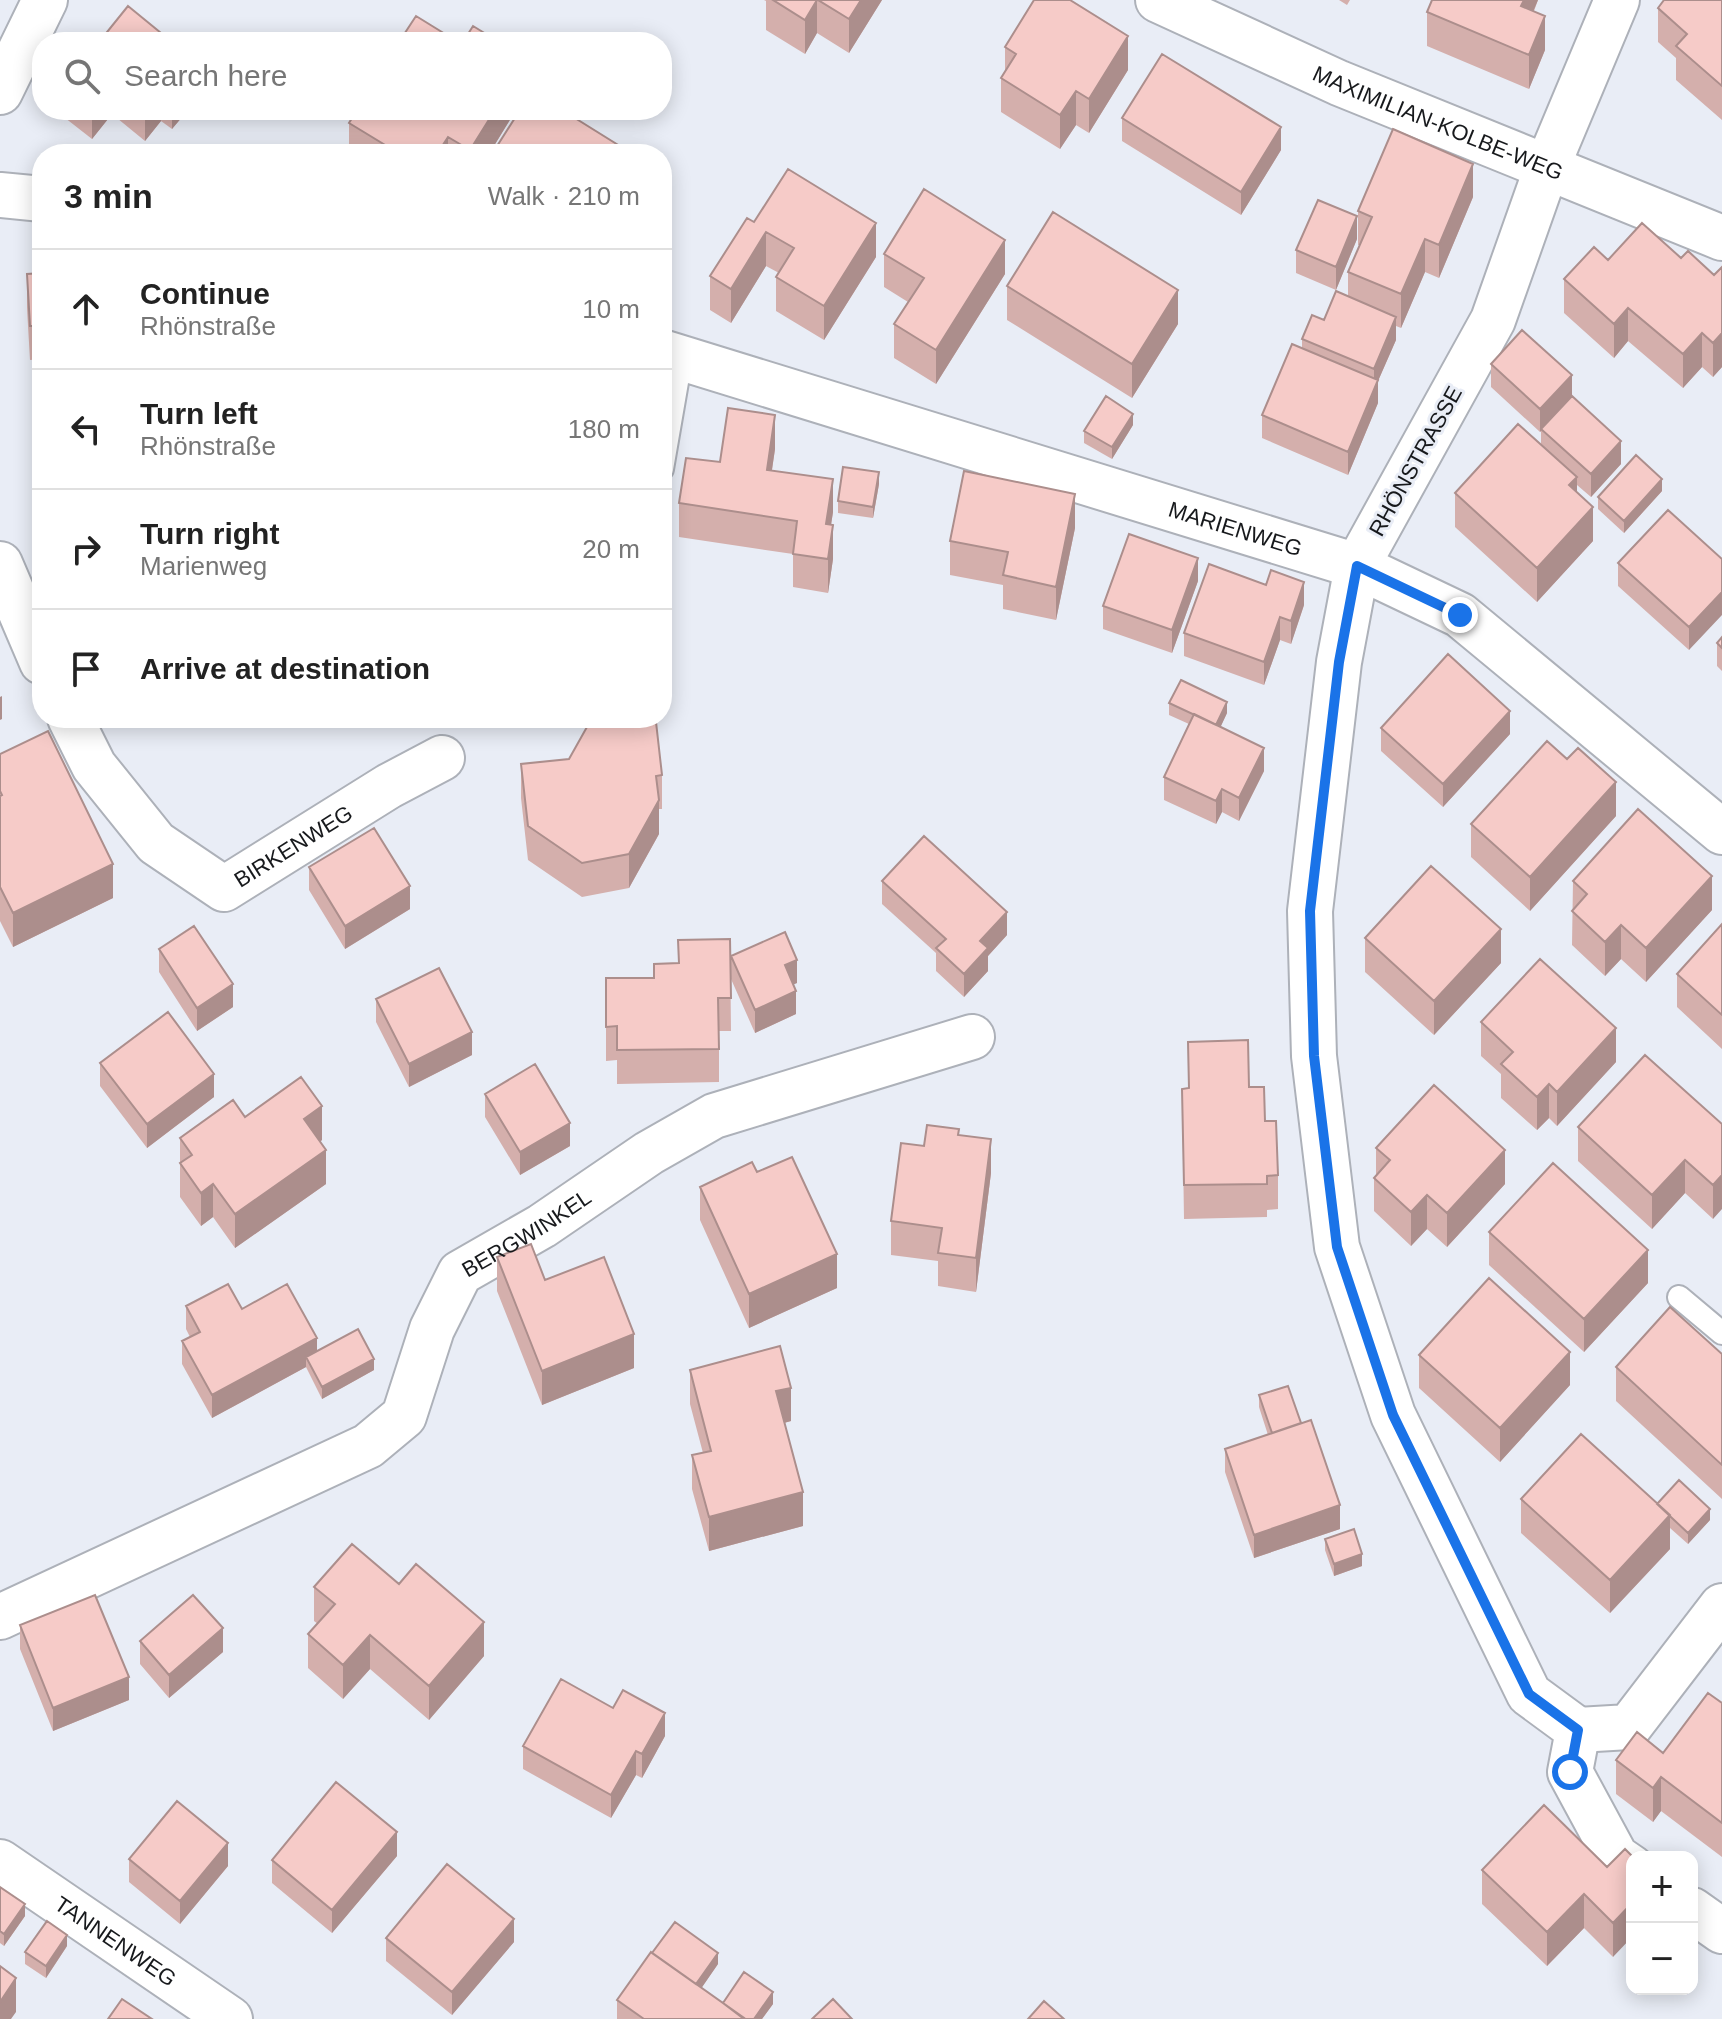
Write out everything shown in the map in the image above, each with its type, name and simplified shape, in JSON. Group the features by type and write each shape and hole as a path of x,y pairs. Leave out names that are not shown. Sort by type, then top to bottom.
{"street":[{"path":"0,92 45,0"},
{"name":"MAXIMILIAN-KOLBE-WEG","path":"1158,0 1339,83 1722,238"},
{"name":"RHÖNSTRASSE","path":"1578,1730 1529,1694 1393,1415 1337,1247 1314,1056 1310,911 1339,662 1357,566 1493,320 1547,167 1617,0"},
{"path":"0,195 32,198"},
{"name":"MARIENWEG","path":"672,355 1357,566 1460,615 1722,832"},
{"path":"0,564 32,639"},
{"name":"BIRKENWEG","path":"75,728 94,766 156,843 224,889 389,786 442,758"},
{"name":"BERGWINKEL","path":"0,1617 368,1446 404,1416 432,1329 460,1273 542,1226 649,1153 714,1116 972,1037"},
{"path":"1626,1864 1616,1857 1570,1772 1578,1730 1629,1727 1722,1606"},
{"name":"TANNENWEG","path":"0,1862 230,2019"},
{"path":"1698,1914 1722,1931"}],"lane":[{"path":"1679,1297 1722,1333"}],"building":[{"path":"773,0 817,0 805,20"},
{"path":"818,0 861,0 849,19"},
{"path":"1034,0 1070,0 1128,36 1089,99 1076,91 1060,115 1001,78 1016,54 1005,47"},
{"path":"1432,0 1524,0 1521,6 1545,16 1529,55 1427,12"},
{"path":"1664,0 1722,0 1722,86 1676,46 1687,34 1658,8"},
{"path":"128,6 160,32 107,32"},
{"path":"416,16 442,32 406,32"},
{"path":"473,26 483,32 469,32"},
{"path":"1162,54 1281,127 1241,192 1122,118"},
{"path":"351,120 489,120 474,144 460,144 448,137 443,144 384,144 349,123"},
{"path":"514,120 578,120 617,144 498,144"},
{"path":"1393,129 1473,164 1439,245 1425,239 1401,294 1348,272 1372,217 1358,211"},
{"path":"788,169 876,223 824,306 776,277 794,248 766,232 731,289 710,276 747,218 754,222"},
{"path":"924,189 1005,240 936,350 894,324 924,278 884,254"},
{"path":"1318,200 1357,216 1336,267 1296,250"},
{"path":"1053,212 1178,290 1132,364 1007,286"},
{"path":"1642,223 1681,258 1688,251 1714,275 1722,267 1722,333 1713,343 1702,333 1683,354 1628,308 1614,324 1564,279 1594,247 1608,260"},
{"path":"27,274 32,274 32,326 30,326"},
{"path":"1336,291 1396,317 1374,369 1302,339 1312,315 1324,320"},
{"path":"1522,330 1572,375 1540,409 1491,364"},
{"path":"1292,344 1378,380 1348,452 1262,415"},
{"path":"1106,396 1133,414 1112,447 1084,431"},
{"path":"1572,396 1621,441 1591,474 1541,429"},
{"path":"728,408 775,415 767,470 833,479 826,524 833,525 828,559 793,554 797,521 679,503 686,458 720,462"},
{"path":"1518,424 1577,477 1569,485 1593,507 1537,568 1455,493"},
{"path":"1636,455 1662,479 1624,521 1598,497"},
{"path":"843,467 879,472 873,507 838,501"},
{"path":"964,471 1075,494 1056,587 1003,575 1008,552 950,541"},
{"path":"1668,510 1722,559 1722,592 1689,627 1618,563"},
{"path":"1129,534 1198,558 1172,630 1103,606"},
{"path":"1209,564 1266,585 1271,570 1304,582 1291,621 1280,617 1264,662 1184,633"},
{"path":"1448,654 1510,711 1443,784 1381,728"},
{"path":"1181,680 1227,702 1216,725 1169,703"},
{"path":"1194,714 1264,748 1239,798 1222,789 1216,801 1164,777"},
{"path":"586,728 657,728 662,775 656,776 659,800 629,854 582,863 528,826 521,764 569,759"},
{"path":"48,731 113,864 13,913 0,887 0,754"},
{"path":"1547,741 1567,759 1578,748 1616,782 1530,877 1471,824"},
{"path":"1638,809 1712,876 1646,948 1621,925 1605,942 1572,911 1587,894 1573,881"},
{"path":"374,828 410,886 345,926 309,867"},
{"path":"924,836 1007,912 980,941 988,948 964,974 936,948 946,939 882,881"},
{"path":"1431,866 1501,929 1434,1001 1365,938"},
{"path":"1722,924 1722,1015 1677,974"},
{"path":"194,926 233,984 197,1008 159,949"},
{"path":"785,932 797,960 785,965 796,991 755,1010 731,956"},
{"path":"730,939 731,998 718,998 719,1049 617,1050 617,1026 606,1027 606,978 654,978 654,964 679,963 678,940"},
{"path":"1540,959 1616,1028 1557,1092 1549,1084 1537,1097 1501,1064 1513,1052 1481,1022"},
{"path":"439,968 472,1032 409,1064 376,999"},
{"path":"168,1012 214,1074 147,1124 100,1063"},
{"path":"1248,1040 1249,1087 1264,1087 1265,1121 1276,1121 1278,1175 1267,1176 1267,1184 1184,1185 1182,1089 1189,1088 1188,1042"},
{"path":"1645,1055 1722,1124 1722,1175 1713,1185 1685,1160 1652,1195 1578,1127"},
{"path":"535,1064 570,1123 520,1152 485,1094"},
{"path":"301,1077 322,1106 304,1119 326,1150 235,1214 213,1184 201,1193 180,1163 192,1155 180,1138 233,1100 245,1117"},
{"path":"1434,1085 1505,1150 1447,1213 1427,1195 1411,1212 1374,1178 1390,1160 1376,1148"},
{"path":"927,1125 959,1129 958,1135 991,1139 976,1258 938,1253 942,1228 891,1221 901,1143 924,1146"},
{"path":"792,1157 837,1254 749,1294 700,1187 752,1162 757,1172"},
{"path":"1553,1163 1648,1250 1584,1319 1489,1232"},
{"path":"531,1244 545,1280 604,1257 634,1334 542,1371 497,1257"},
{"path":"1489,1278 1570,1352 1500,1428 1419,1355"},
{"path":"228,1284 242,1309 287,1284 317,1338 212,1395 182,1341 200,1332 186,1306"},
{"path":"1670,1307 1722,1354 1722,1465 1616,1367"},
{"path":"358,1329 374,1359 322,1387 306,1357"},
{"path":"780,1346 791,1388 776,1391 803,1492 709,1517 692,1455 711,1451 690,1370"},
{"path":"1288,1386 1301,1423 1272,1433 1259,1395"},
{"path":"1311,1420 1340,1505 1254,1535 1225,1449"},
{"path":"1581,1434 1670,1515 1610,1580 1521,1499"},
{"path":"1679,1480 1710,1509 1688,1533 1657,1504"},
{"path":"1354,1529 1362,1554 1334,1564 1325,1539"},
{"path":"352,1544 399,1584 416,1564 484,1622 429,1686 370,1635 343,1665 308,1634 335,1604 314,1587"},
{"path":"95,1595 129,1677 53,1708 20,1625"},
{"path":"193,1595 223,1628 169,1675 140,1641"},
{"path":"561,1679 613,1708 623,1690 665,1713 642,1754 636,1751 611,1795 523,1746"},
{"path":"1708,1693 1722,1703 1722,1823 1661,1777 1653,1788 1616,1760 1637,1732 1663,1753"},
{"path":"336,1782 397,1832 332,1910 272,1860"},
{"path":"177,1801 228,1843 180,1901 129,1859"},
{"path":"1544,1805 1607,1867 1625,1849 1627,1851 1626,1909 1613,1923 1584,1894 1547,1932 1482,1870"},
{"path":"447,1864 514,1919 452,1992 386,1938"},
{"path":"0,1887 25,1904 4,1934 0,1931"},
{"path":"47,1921 67,1935 46,1966 25,1952"},
{"path":"675,1922 718,1953 696,1984 652,1953"},
{"path":"651,1952 744,2018 644,2019 617,2000"},
{"path":"0,1966 16,1978 0,2002"},
{"path":"744,1972 773,1992 754,2019 744,2019 723,2003"},
{"path":"122,1999 152,2019 108,2019"},
{"path":"833,1999 852,2019 812,2019"},
{"path":"1044,2001 1064,2019 1028,2019"}],"route":[{"path":"1460,615 1357,566 1339,662 1310,911 1314,1056 1337,1247 1393,1415 1529,1694 1578,1730 1570,1772"}]}
